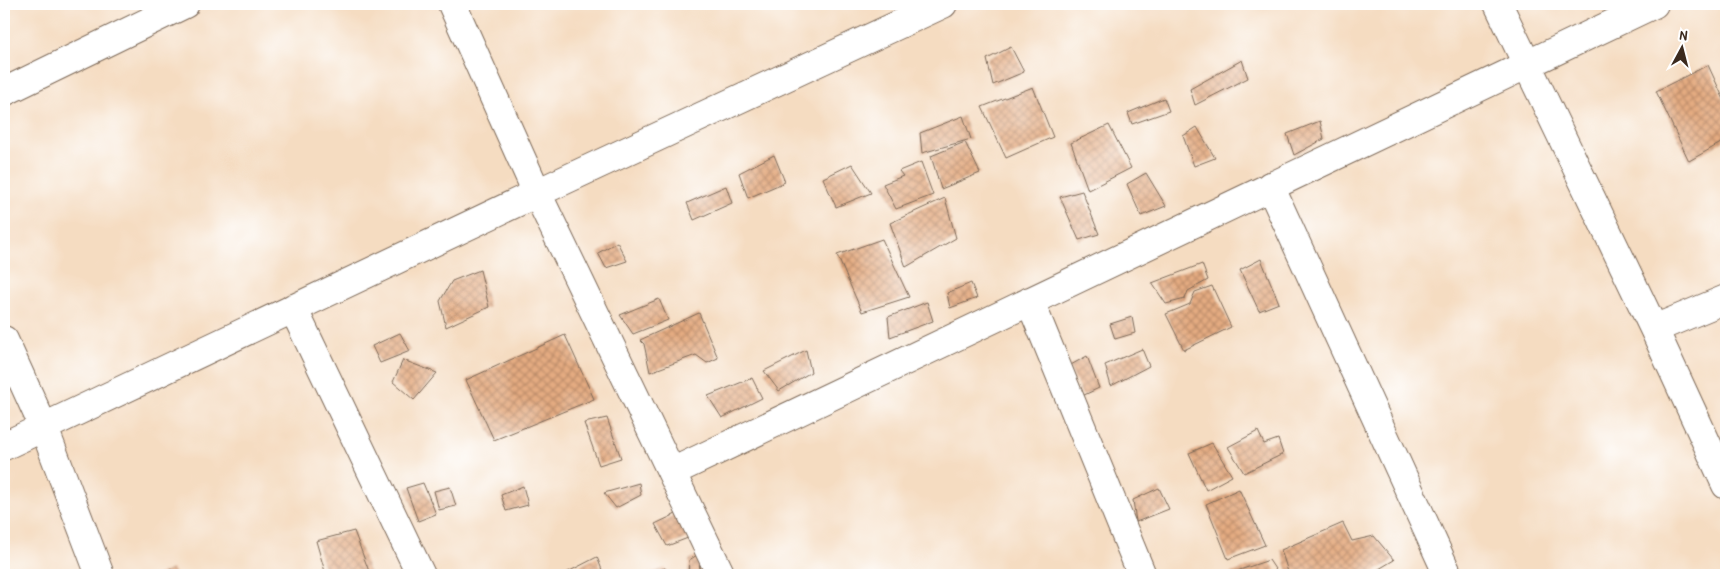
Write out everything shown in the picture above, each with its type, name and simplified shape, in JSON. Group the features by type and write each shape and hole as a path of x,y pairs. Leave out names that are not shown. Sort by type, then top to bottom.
{"street":[{"path":"452,4 537,193 721,575"},
{"path":"4,446 537,193 943,4"},
{"path":"1498,4 1654,329 1726,485"},
{"path":"672,472 1654,4"},
{"path":"4,92 177,5"},
{"path":"1270,186 1448,575"},
{"path":"1654,329 1726,299"},
{"path":"1030,301 1133,572"},
{"path":"293,308 421,575"},
{"path":"4,340 44,428 100,575"}],"building":[{"path":"1011,47 1024,72 993,85 987,59"},
{"path":"1242,60 1248,78 1195,105 1190,89"},
{"path":"1708,65 1726,104 1726,140 1689,161 1656,91"},
{"path":"1033,87 1053,137 1006,158 982,107"},
{"path":"1164,98 1169,111 1132,124 1128,113"},
{"path":"963,116 971,139 922,153 920,133"},
{"path":"1320,121 1324,139 1294,155 1287,134"},
{"path":"1109,125 1131,168 1088,190 1071,143"},
{"path":"1197,127 1215,158 1194,166 1183,136"},
{"path":"965,142 980,173 941,189 931,156"},
{"path":"774,155 785,182 748,198 739,173"},
{"path":"921,162 933,195 896,209 883,184 903,176 899,171"},
{"path":"852,164 871,193 836,207 823,178"},
{"path":"1146,173 1166,206 1141,216 1127,184"},
{"path":"726,186 732,203 694,220 687,203"},
{"path":"1082,191 1099,234 1079,240 1060,197"},
{"path":"945,198 956,238 906,267 890,223"},
{"path":"882,239 909,297 862,312 837,255"},
{"path":"617,242 627,261 606,268 598,253"},
{"path":"1261,259 1279,303 1259,311 1240,270"},
{"path":"1202,264 1208,280 1188,291 1185,299 1166,304 1152,283"},
{"path":"480,270 489,307 446,327 440,301 452,281"},
{"path":"971,283 977,298 950,308 947,293"},
{"path":"1212,286 1231,327 1184,350 1166,314 1190,304 1195,292"},
{"path":"659,299 668,320 633,334 620,315"},
{"path":"927,302 933,321 890,337 888,317"},
{"path":"699,313 718,358 707,363 696,355 650,372 644,344 640,340"},
{"path":"1132,317 1135,333 1115,339 1110,324"},
{"path":"400,333 410,351 380,363 372,346"},
{"path":"565,335 594,399 494,440 466,380"},
{"path":"1142,349 1149,366 1111,386 1105,365"},
{"path":"806,350 811,372 779,391 764,371"},
{"path":"1087,356 1099,388 1082,396 1069,366"},
{"path":"403,360 437,373 414,400 393,382"},
{"path":"752,378 762,398 722,418 708,396"},
{"path":"607,418 621,458 599,465 584,423"},
{"path":"1258,431 1264,444 1278,439 1283,454 1244,473 1228,447"},
{"path":"1212,443 1232,476 1206,490 1189,453"},
{"path":"423,483 436,514 418,521 406,488"},
{"path":"639,483 641,495 616,508 604,493"},
{"path":"523,486 528,505 506,511 501,495"},
{"path":"450,487 456,506 439,510 434,491"},
{"path":"1159,488 1169,509 1136,522 1133,500"},
{"path":"1239,489 1265,545 1228,559 1206,504"},
{"path":"676,514 688,538 667,546 655,524"},
{"path":"1343,523 1352,541 1374,536 1394,560 1369,575 1289,575 1281,550"},
{"path":"354,531 370,574 326,575 316,541"},
{"path":"699,554 700,575 688,575 689,560"},
{"path":"597,557 604,575 564,574"},
{"path":"1269,560 1279,575 1225,575"},
{"path":"665,568 669,575 645,575"},
{"path":"172,569 176,575 156,575"}]}
